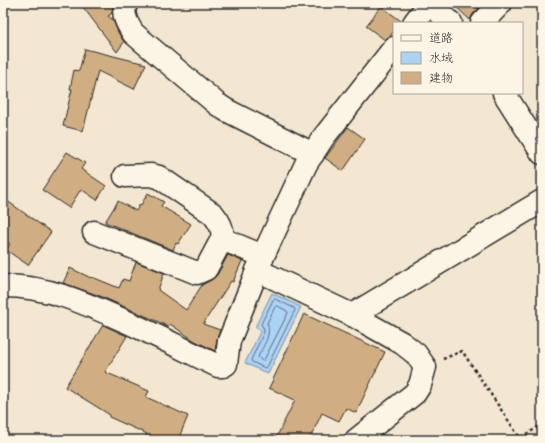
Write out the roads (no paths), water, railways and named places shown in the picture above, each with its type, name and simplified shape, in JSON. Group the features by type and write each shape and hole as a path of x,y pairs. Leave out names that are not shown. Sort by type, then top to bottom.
{"street":[{"path":"127,3 124,14 126,22 133,33 217,104 313,154"},
{"path":"415,22 429,3 450,22"},
{"path":"483,22 501,3"},
{"path":"3,286 23,286 59,294 91,305 218,366 223,366 226,364 229,342 260,263 306,164 324,138 393,49"},
{"path":"505,94 542,152"},
{"path":"94,232 197,273 206,269 222,240 221,227 213,214 159,177 151,175 126,176"},
{"path":"352,315 542,201"},
{"path":"222,240 402,343 416,354 425,367 420,385 415,393 356,440"}],"water":[{"path":"272,293 301,307 268,374 245,363 261,330 255,327"}]}
